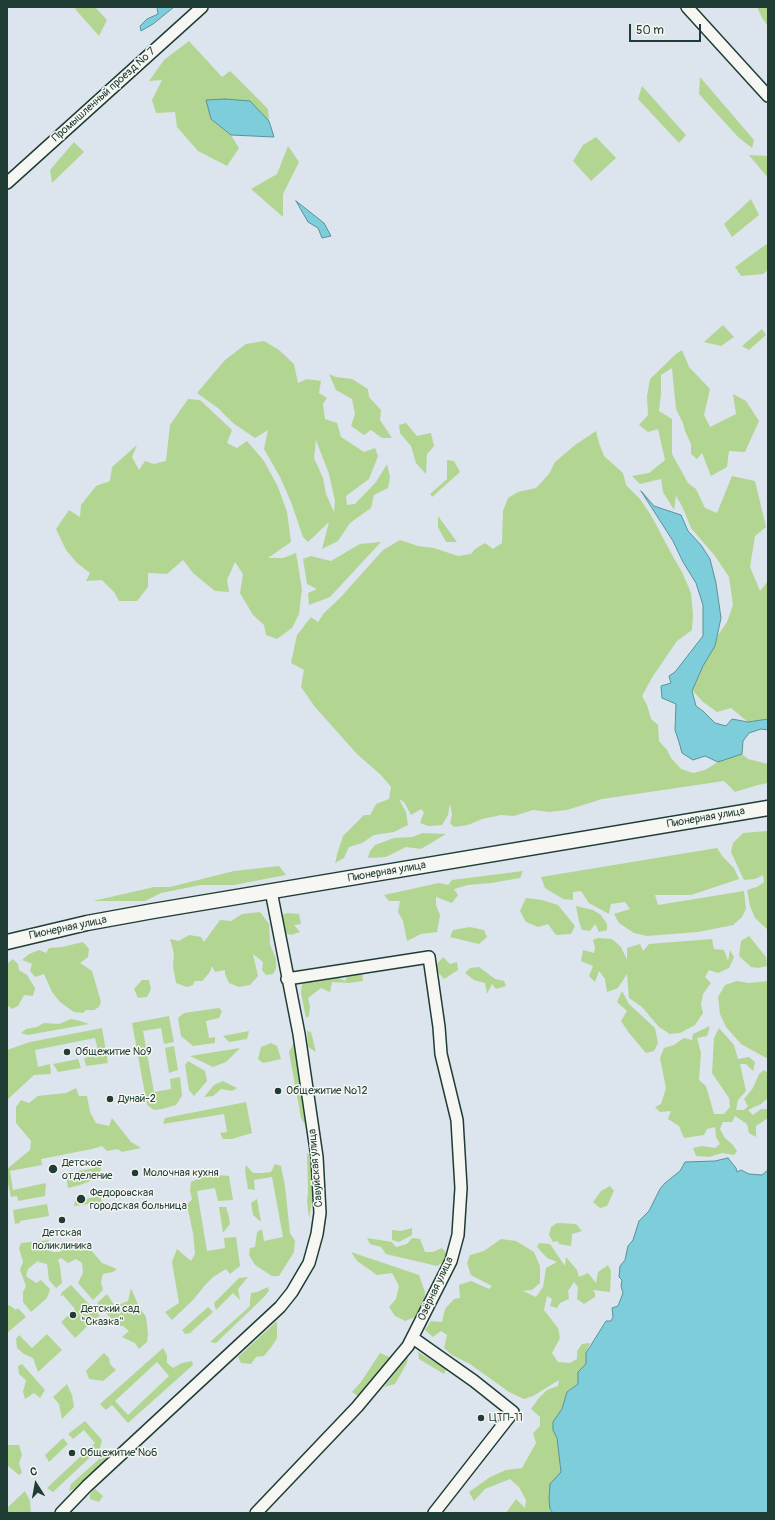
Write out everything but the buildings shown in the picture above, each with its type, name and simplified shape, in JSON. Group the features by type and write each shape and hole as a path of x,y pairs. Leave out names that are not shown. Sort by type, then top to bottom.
{"main road":[{"name":"Пионерная улица","path":"7,942 87,923 768,808"}],"street":[{"name":"Промышленный проезд № 7","path":"7,183 202,7"},
{"path":"687,7 768,96"},
{"name":"Савуйская улица","path":"61,1513 87,1486 280,1306 292,1292 309,1263 317,1234 320,1213 317,1157 299,1034 287,979 271,891"},
{"name":"Озёрная улица","path":"256,1513 382,1379 413,1338 451,1261 458,1235 460,1188 457,1120 441,1054 439,1027 429,957 287,979"},
{"path":"413,1338 513,1412 434,1513"}],"green space":[{"path":"78,7 95,7 107,20 99,36 75,9"},
{"path":"757,7 768,7 768,26 762,18"},
{"path":"189,41 222,77 230,71 268,109 269,121 249,101 211,119 231,135 239,148 227,166 198,151 177,127 175,112 156,113 152,100 162,80 149,81 164,60"},
{"path":"700,77 754,140 752,148 738,137 699,94"},
{"path":"642,86 686,135 679,143 638,99"},
{"path":"596,137 616,158 591,181 573,161 583,145"},
{"path":"74,142 84,152 52,183 50,170"},
{"path":"288,146 299,162 283,194 283,217 251,189 277,174"},
{"path":"749,155 768,156 768,178"},
{"path":"751,199 759,215 732,237 724,224"},
{"path":"768,243 768,270 763,274 741,276 735,267"},
{"path":"723,325 734,337 721,346 704,342"},
{"path":"762,329 766,335 749,350 742,346"},
{"path":"264,341 279,350 294,364 298,383 307,379 321,381 319,393 327,398 323,404 325,419 337,423 341,437 364,452 375,448 378,456 369,479 346,496 347,505 355,504 376,482 387,464 390,477 388,488 374,495 371,508 350,523 338,541 322,549 329,522 308,542 303,537 291,502 280,477 264,449 268,430 255,438 233,423 218,408 197,393 225,360 246,344","holes":["316,440 329,474 335,501 334,512 326,494 323,478 314,458"]},
{"path":"682,350 689,367 710,389 704,415 710,427 736,414 733,394 746,401 759,421 745,452 729,451 727,467 711,476 702,453 697,459 691,454 691,444 676,409 672,368 661,375 659,411 672,419 672,454 688,483 696,489 705,508 717,513 732,476 755,481 766,527 755,536 750,567 760,591 768,581 768,719 748,722 731,708 717,712 703,702 692,690 703,666 715,646 718,635 727,622 733,605 729,577 715,556 691,528 676,496 674,510 663,492 661,479 640,484 632,476 649,473 665,460 658,429 648,432 639,425 648,415 647,396 650,379"},
{"path":"329,374 336,377 352,379 368,389 369,397 381,410 380,420 392,438 382,438 371,430 364,435 351,426 355,414 352,399 336,390"},
{"path":"188,399 200,400 232,430 227,443 237,448 247,441 264,461 278,487 287,512 291,542 268,558 283,558 296,553 302,589 299,614 292,628 277,639 266,635 264,625 253,615 240,593 243,574 235,562 227,580 229,592 215,591 193,573 183,560 167,574 148,573 148,587 137,601 119,601 114,592 102,580 86,581 90,573 77,563 66,550 56,529 69,510 80,517 81,505 96,486 110,481 112,467 137,445 132,457 139,470 145,461 154,464 166,461 170,425"},
{"path":"406,423 417,436 431,433 434,446 427,454 426,474 416,463 411,446 400,433 399,425"},
{"path":"596,431 604,456 623,473 626,485 640,499 652,517 682,572 691,593 693,615 692,630 677,641 653,676 642,696 647,705 651,719 658,725 659,741 681,769 693,773 705,770 718,762 742,754 748,759 768,764 768,783 735,792 724,781 602,799 567,810 549,812 533,810 514,816 501,815 482,819 468,825 454,827 450,823 452,815 450,803 448,815 442,825 428,826 420,823 424,812 421,809 411,815 404,802 399,799 406,812 408,825 394,832 374,835 362,843 349,847 344,858 335,863 343,836 364,815 370,815 376,804 389,799 391,787 381,775 357,754 315,707 301,687 304,670 291,663 297,635 311,617 318,622 324,613 340,598 383,550 400,540 418,546 434,548 458,556 471,554 475,549 485,543 493,549 502,543 503,511 508,498 518,492 536,488 549,474 555,462 575,445"},
{"path":"447,460 454,461 460,472 432,497 430,494 447,479"},
{"path":"438,516 457,542 446,542 438,527"},
{"path":"381,542 330,597 309,605 308,593 317,589 307,584 303,559 311,556 331,561 360,544"},
{"path":"768,831 768,930 755,918 750,906 747,890 757,887 764,882 763,875 755,879 744,880 731,852 733,843 743,833"},
{"path":"423,833 446,834 421,849 406,847 386,857 368,858 370,851 375,845 394,838 412,837"},
{"path":"717,848 723,857 734,868 739,879 691,895 655,895 658,905 744,891 746,909 742,917 733,925 698,932 647,936 634,933 619,923 614,914 630,909 625,902 611,904 609,914 589,903 581,891 573,892 573,900 563,899 545,888 541,877"},
{"path":"279,866 286,875 234,885 201,885 161,893 145,901 93,901 154,887 170,887 234,871"},
{"path":"523,871 520,878 468,885 454,889 458,895 452,903 436,897 436,905 440,915 437,932 421,934 407,941 403,921 398,912 400,901 389,901 384,895 439,883 448,885 452,880"},
{"path":"526,898 542,900 558,905 575,926 571,934 556,935 548,924 538,927 526,922 520,911"},
{"path":"576,906 593,910 601,915 607,924 607,930 599,932 595,924 590,931 582,930"},
{"path":"260,912 269,924 270,944 276,959 276,969 273,974 266,975 262,970 263,962 253,954 258,976 250,985 239,987 229,983 225,970 215,972 212,966 210,972 202,981 195,981 193,985 187,987 176,983 173,966 174,954 170,939 179,941 189,935 201,937 204,942 220,920 231,921 242,914"},
{"path":"287,913 299,914 301,924 294,925 300,932 291,935 285,933 280,916"},
{"path":"470,927 484,930 487,937 479,944 450,937 453,930"},
{"path":"749,936 766,957 767,966 758,968 751,967 739,956 741,941"},
{"path":"598,938 612,939 621,947 627,960 627,948 640,944 643,951 649,944 712,939 714,949 724,950 728,961 730,950 734,957 729,968 718,973 709,970 705,977 711,983 703,994 701,1005 703,1013 695,1025 680,1033 670,1034 659,1027 642,1007 629,998 627,974 618,988 607,992 605,979 599,971 595,982 589,976 593,966 581,961 583,950 594,953 595,947 593,940"},
{"path":"83,942 89,949 88,957 80,963 92,971 101,1002 99,1007 94,1010 86,1010 83,1013 74,1012 60,1002 52,992 44,974 35,977 30,971 32,964 22,960 29,954 39,950 46,953 49,948 62,947"},
{"path":"443,957 450,964 457,962 458,970 444,979 438,972 436,965"},
{"path":"13,959 18,964 19,970 27,975 35,988 33,996 24,995 18,1006 12,1009 7,1005 7,964"},
{"path":"479,967 495,979 504,981 506,986 496,989 492,984 487,994 485,983 474,980 465,973 470,968"},
{"path":"362,972 363,981 349,983 332,982 330,992 321,988 308,998 310,1006 309,1016 306,1018 301,993 302,984 335,976 345,981 348,975"},
{"path":"142,980 149,980 151,989 147,997 138,998 134,989"},
{"path":"737,981 749,983 768,981 768,1059 741,1044 726,1027 720,1014 718,997 725,985"},
{"path":"622,991 629,1004 655,1028 658,1043 654,1051 646,1053 621,1021 627,1011 617,1002"},
{"path":"219,1008 222,1011 219,1018 206,1021 209,1038 215,1037 215,1043 193,1046 181,1036 178,1018 184,1013"},
{"path":"169,1016 174,1042 164,1044 161,1028 143,1031 154,1092 171,1089 170,1079 180,1077 182,1096 176,1105 154,1110 147,1105 132,1023"},
{"path":"71,1019 89,1024 28,1035 21,1033 26,1029 37,1027 44,1023 59,1024"},
{"path":"710,1026 707,1036 697,1038 701,1053 699,1080 706,1086 714,1114 724,1114 730,1107 729,1098 712,1073 714,1038 719,1028 734,1045 738,1059 749,1057 755,1062 753,1071 746,1064 740,1064 746,1091 738,1100 736,1110 744,1110 748,1106 744,1099 753,1088 759,1074 764,1070 768,1073 768,1098 761,1104 748,1110 753,1115 761,1109 768,1109 768,1118 756,1126 756,1137 749,1133 747,1124 735,1116 732,1122 723,1122 720,1129 725,1138 737,1151 734,1155 722,1153 709,1157 696,1156 693,1148 702,1146 715,1148 720,1144 716,1137 715,1127 707,1129 704,1135 684,1138 679,1126 668,1119 671,1111 660,1112 655,1107 661,1104 666,1088 660,1058 664,1048 674,1045 684,1038 692,1040 693,1034"},
{"path":"102,1028 108,1063 86,1066 84,1058 99,1055 95,1038 35,1050 38,1067 50,1064 51,1074 34,1075 7,1100 7,1050 30,1042"},
{"path":"249,1031 247,1039 229,1042 223,1036"},
{"path":"307,1031 311,1032 316,1052 308,1047"},
{"path":"271,1043 277,1046 281,1059 263,1063 258,1059 261,1047"},
{"path":"294,1043 298,1058 306,1126 301,1118 289,1052"},
{"path":"174,1046 178,1070 169,1073 165,1048"},
{"path":"240,1048 226,1062 213,1067 190,1056"},
{"path":"78,1059 81,1068 58,1072 53,1064"},
{"path":"188,1061 205,1071 207,1081 194,1096 189,1090 185,1065"},
{"path":"223,1081 237,1088 232,1091 221,1089 213,1096 204,1097 214,1085"},
{"path":"76,1088 79,1096 87,1096 90,1112 96,1123 109,1126 112,1118 131,1142 141,1148 122,1152 118,1149 107,1151 102,1146 41,1159 42,1165 10,1171 13,1190 46,1183 45,1196 18,1201 17,1196 11,1197 7,1179 7,1169 30,1150 31,1141 16,1123 16,1107 21,1100 29,1103 38,1096 66,1093"},
{"path":"246,1102 252,1133 232,1139 223,1139 220,1133 227,1132 224,1114 163,1124 165,1118"},
{"path":"307,1153 310,1156 313,1197 309,1218 307,1201"},
{"path":"100,1164 101,1170 93,1180 68,1188 66,1173 95,1168 95,1165"},
{"path":"275,1164 281,1166 285,1186 290,1233 295,1241 294,1252 279,1276 272,1276 255,1265 249,1255 250,1248 255,1247 257,1232 262,1229 264,1241 283,1237 272,1177 254,1180 255,1190 248,1189 245,1171 246,1165 253,1173 271,1172"},
{"path":"208,1174 229,1176 233,1200 218,1201 215,1188 197,1191 207,1251 225,1248 224,1238 236,1237 240,1266 230,1274 226,1269 213,1277 193,1300 172,1320 165,1312 179,1303 172,1262 177,1249 191,1261 195,1254 193,1233 187,1205 192,1199 190,1191 191,1182"},
{"path":"610,1186 614,1191 607,1206 600,1208 593,1202 601,1191"},
{"path":"100,1196 102,1202 74,1206 75,1201"},
{"path":"257,1199 261,1222 253,1215 251,1203"},
{"path":"47,1204 49,1216 20,1221 20,1223 15,1224 13,1210"},
{"path":"219,1207 226,1207 229,1217 230,1224 223,1233"},
{"path":"557,1223 576,1224 582,1231 572,1234 571,1246 559,1244 558,1241 553,1242 549,1235 551,1227"},
{"path":"412,1228 412,1235 399,1242 392,1240 392,1230 401,1231"},
{"path":"367,1238 392,1242 396,1247 407,1244 412,1238 420,1239 425,1252 433,1252 442,1248 447,1254 445,1261 437,1266 386,1254 381,1247 370,1244"},
{"path":"501,1239 516,1241 534,1252 540,1266 540,1283 532,1290 523,1291 536,1297 543,1287 546,1268 557,1262 547,1258 537,1247 539,1243 550,1244 565,1266 566,1257 577,1270 579,1277 588,1273 596,1283 598,1272 608,1265 611,1271 610,1292 593,1290 595,1297 584,1304 577,1299 578,1287 574,1282 568,1291 569,1299 560,1303 557,1308 550,1306 552,1299 547,1296 544,1310 558,1328 560,1338 552,1353 558,1362 570,1363 577,1359 577,1351 582,1344 590,1343 586,1353 586,1364 578,1372 578,1384 567,1392 562,1409 553,1422 553,1430 557,1438 561,1472 550,1509 553,1513 506,1513 516,1499 525,1508 526,1500 519,1487 510,1479 485,1489 474,1501 469,1492 490,1477 506,1470 522,1468 536,1443 533,1433 540,1426 540,1417 531,1409 547,1390 558,1386 559,1380 533,1396 524,1399 509,1392 470,1364 452,1355 444,1348 447,1335 441,1331 433,1337 425,1330 431,1321 442,1322 445,1309 454,1299 460,1298 459,1285 471,1281 489,1289 492,1286 471,1275 467,1263 470,1255 484,1251"},
{"path":"49,1240 47,1249 53,1252 59,1252 69,1247 85,1243 102,1263 117,1269 113,1272 103,1274 101,1282 103,1290 93,1300 78,1283 83,1273 82,1263 76,1259 68,1263 61,1258 58,1260 62,1283 56,1288 49,1280 47,1264 38,1262 39,1260 28,1269 26,1276 36,1283 41,1280 50,1289 47,1298 31,1312 23,1302 23,1292 26,1286 20,1270 23,1262 19,1248 21,1243"},
{"path":"351,1252 419,1275 425,1292 424,1305 415,1317 405,1321 395,1316 389,1307 396,1299 399,1286 392,1273 377,1275 357,1261"},
{"path":"248,1277 238,1289 240,1300 233,1293 216,1310 214,1303 239,1278"},
{"path":"71,1285 100,1316 75,1338 61,1322 75,1309 63,1295 60,1297 62,1292"},
{"path":"268,1287 269,1291 263,1298 216,1343 210,1342 250,1306 251,1293"},
{"path":"131,1288 139,1307 146,1317 148,1334 147,1342 139,1349 135,1343 122,1337 129,1331 123,1326 118,1326 97,1303 107,1294 118,1311 120,1304 128,1301"},
{"path":"9,1305 16,1310 18,1308 26,1317 7,1333 7,1306"},
{"path":"208,1307 213,1312 190,1333 185,1334 182,1330"},
{"path":"277,1321 277,1338 264,1356 256,1357 251,1364 241,1363 238,1357"},
{"path":"47,1334 62,1350 38,1372 33,1358 24,1354 17,1348 16,1339 19,1335 32,1348"},
{"path":"163,1348 167,1355 167,1363 173,1368 182,1363 192,1361 193,1365 128,1423 112,1405 106,1410 100,1404","holes":["157,1362 169,1376 128,1415 115,1401"]},
{"path":"418,1352 446,1369 444,1374 419,1359"},
{"path":"104,1353 109,1358 110,1364 116,1370 103,1381 89,1379 86,1371"},
{"path":"380,1353 392,1358 374,1381 358,1396 352,1392 361,1382"},
{"path":"408,1356 407,1363 395,1384 384,1387"},
{"path":"22,1364 45,1390 40,1398 34,1393 25,1399 23,1392 26,1380 19,1374 18,1366"},
{"path":"67,1384 72,1395 74,1407 62,1419 59,1404 53,1397"},
{"path":"85,1421 102,1440 100,1448 53,1492 47,1488 95,1443 84,1430 73,1439 68,1434"},
{"path":"63,1438 68,1444 49,1462 45,1455"},
{"path":"7,1445 19,1445 22,1455 19,1463 22,1473 19,1475 7,1465"},
{"path":"106,1453 106,1461 88,1475 77,1488 69,1491 71,1484"},
{"path":"95,1489 103,1496 99,1502 90,1499 90,1494"},
{"path":"25,1491 30,1501 31,1513 7,1513 7,1508"}],"water":[{"path":"157,7 174,7 153,24 141,31 140,26 147,19 158,14"},
{"path":"225,99 250,101 269,121 274,137 231,135 211,119 206,100"},
{"path":"296,201 324,223 331,236 322,238 318,228 308,222"},
{"path":"641,491 654,506 681,515 688,531 701,545 710,559 716,583 721,618 715,646 703,666 692,691 696,706 715,723 726,726 732,719 748,722 768,719 768,730 761,729 749,733 743,741 742,754 718,762 705,756 693,760 682,753 675,730 676,704 662,698 661,686 671,683 669,676 675,672 703,636 703,605 696,583 683,562 673,541"},
{"path":"728,1158 736,1168 737,1172 741,1170 749,1174 762,1175 768,1170 768,1513 553,1513 550,1509 550,1484 561,1472 557,1438 553,1430 553,1422 562,1409 567,1392 578,1384 578,1372 586,1364 586,1353 606,1321 611,1321 613,1317 612,1308 618,1306 623,1293 621,1286 622,1280 619,1277 620,1266 625,1260 628,1246 633,1240 639,1221 649,1211 660,1189 680,1171 685,1162 715,1161"}],"place":[{"name":"Общежитие №9","path":"67,1052"},
{"name":"Общежитие №12","path":"278,1091"},
{"name":"Дунай-2","path":"110,1099"},
{"name":"Детское отделение","path":"53,1169"},
{"name":"Молочная кухня","path":"135,1173"},
{"name":"Федоровская городская больница","path":"81,1199"},
{"name":"Детская поликлиника","path":"62,1220"},
{"name":"Детский сад \"Сказка\"","path":"73,1315"},
{"name":"ЦТП-11","path":"481,1418"},
{"name":"Общежитие №6","path":"72,1453"}]}
